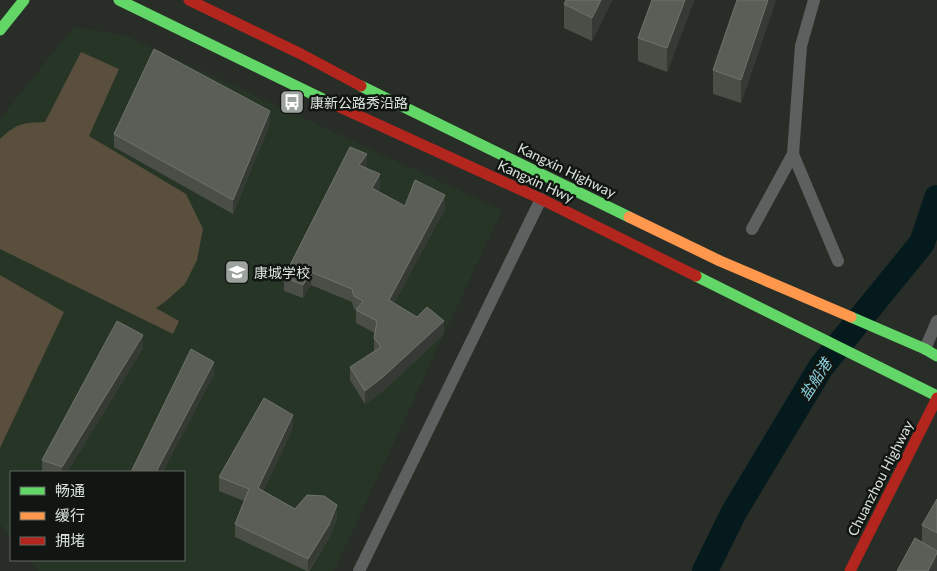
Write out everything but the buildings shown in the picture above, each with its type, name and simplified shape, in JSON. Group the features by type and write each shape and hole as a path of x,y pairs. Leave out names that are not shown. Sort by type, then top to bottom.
{"main road":[{"path":"0,30 24,0"},
{"name":"Kangxin Hwy","path":"118,0 301,89 541,199 937,397"},
{"name":"Kangxin Highway","path":"189,0 301,54 386,99 720,261 925,349 937,356"},
{"name":"Chuanzhou Highway","path":"850,571 937,397"}],"street":[{"path":"752,229 793,154 801,46 814,0"},
{"path":"793,154 838,261"},
{"path":"359,571 541,199"},
{"path":"925,349 937,321"}],"shaded area":[{"name":"康城学校","path":"74,27 124,35 502,210 334,571 38,571 30,561 185,561 185,471 10,471 10,537 0,524 0,119"},
{"path":"81,52 119,69 89,136 186,194 203,229 197,260 185,284 156,308 179,321 173,334 0,249 0,139 20,125 45,122"},
{"path":"0,275 64,312 0,448"}],"waterway":[{"name":"盐船港","path":"705,571 734,512 821,367 922,243 937,198"}],"traffic: fast":[{"path":"0,30 24,0"},
{"path":"119,0 331,103"},
{"path":"361,86 629,217"},
{"path":"696,276 937,396"},
{"path":"851,317 937,356"}],"traffic: slow":[{"path":"629,217 720,261 851,317"}],"traffic: jam":[{"path":"189,0 301,54 361,86"},
{"path":"331,103 541,199 696,276"},
{"path":"850,571 937,398"}],"place":[{"name":"康新公路秀沿路","path":"292,102"},
{"name":"康城学校","path":"237,272"}]}
